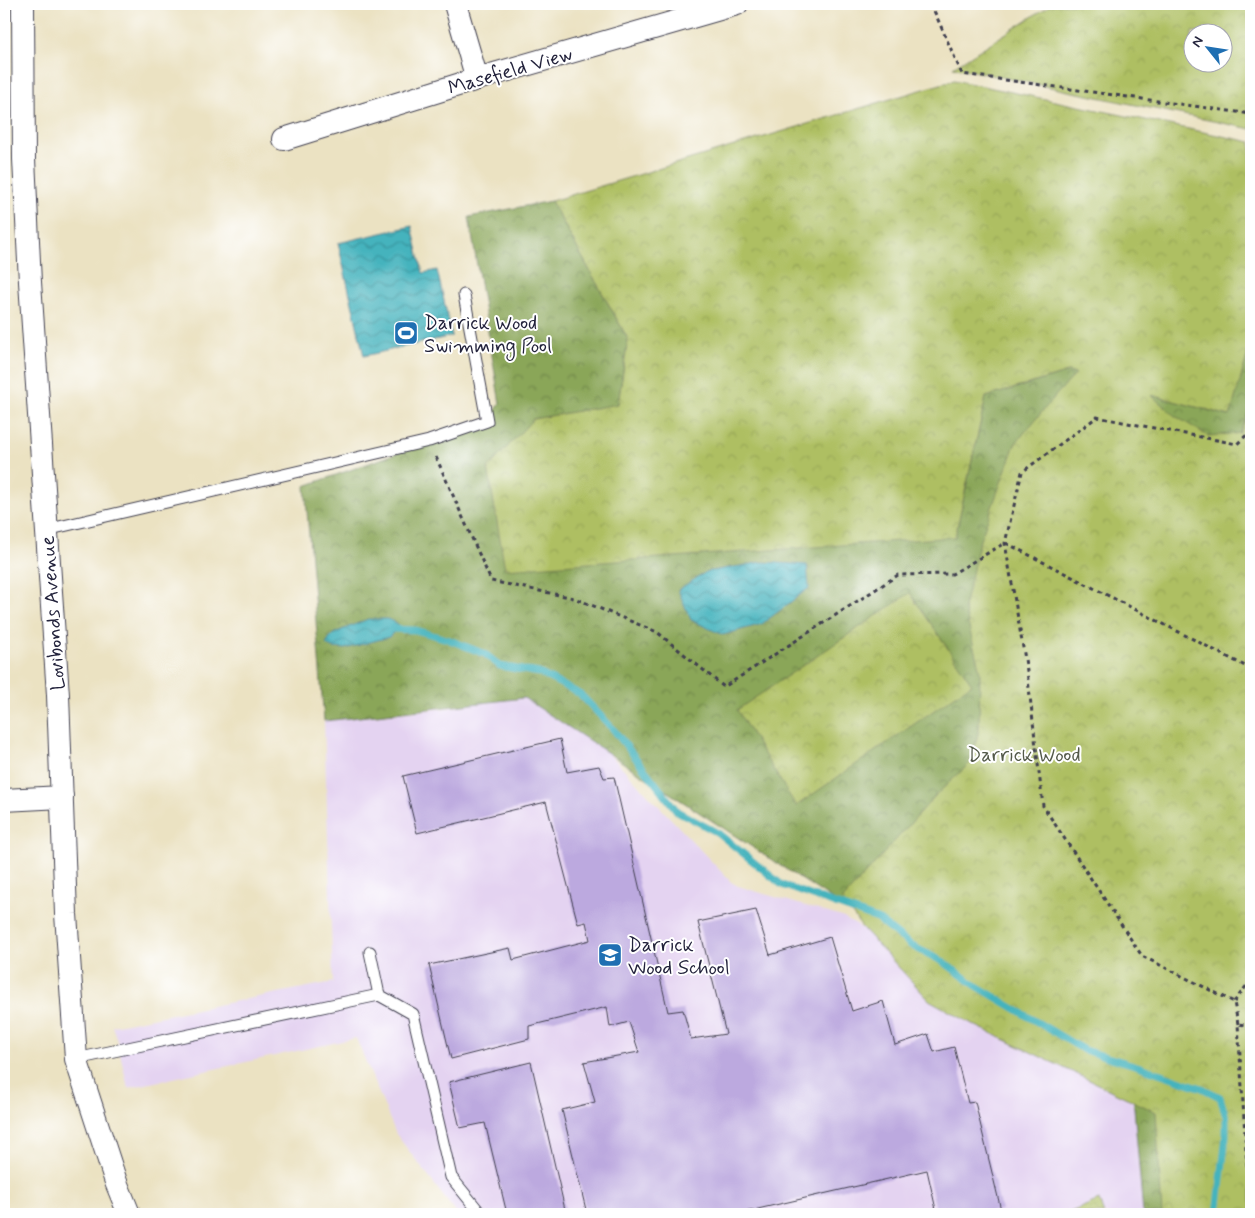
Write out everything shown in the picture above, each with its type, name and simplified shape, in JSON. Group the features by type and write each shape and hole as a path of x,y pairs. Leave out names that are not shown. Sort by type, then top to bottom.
{"street":[{"name":"Lovibonds Avenue","path":"23,4 14,160 46,530 58,695 66,914 76,1059 116,1182 129,1214"},
{"path":"455,4 477,79"},
{"name":"Masefield View","path":"284,139 477,79 737,4"},
{"path":"4,800 62,796"}],"lane":[{"path":"46,530 429,442 487,421 464,295"},
{"path":"370,952 379,995"},
{"path":"76,1059 379,995 413,1014 451,1177 481,1214"}],"path":[{"path":"931,4 962,74 1251,114"},
{"path":"1234,1002 1142,956 1043,806 1027,671 1005,543 1022,472 1097,417 1238,444 1251,431"},
{"path":"429,442 491,581 574,598 657,632 724,687 898,575 952,574 1005,543"},
{"path":"1005,543 1251,669"},
{"path":"1250,1214 1238,1024 1234,1002 1251,980"},
{"path":"1238,1024 1251,1026"}],"shaded area":[{"name":"Darrick Wood School","path":"545,692 617,762 731,882 738,886 842,917 863,929 929,1000 974,1025 1157,1112 1162,1214 457,1214 396,1134 356,1038 128,1088 112,1026 333,982 324,721 447,708"}],"green space":[{"path":"1052,4 1251,4 1251,129 953,67"},
{"path":"954,80 1251,142 1251,342 1230,416 1151,395 1175,416 1208,436 1240,433 1251,405 1251,1214 1162,1214 1156,1112 974,1025 929,1000 863,929 842,900 935,796 971,762 979,729 980,672 964,607 980,540 1015,444 1076,374 1068,372 986,397 955,537 505,569 488,468 533,419 618,404 628,339 551,201"},
{"name":"Darrick Wood","path":"551,201 628,339 618,405 533,419 955,537 986,397 1068,372 1229,416 1251,342 1251,1214 1143,1214 1133,1096 524,698 324,721 305,486 487,421 500,404 469,217"},
{"path":"910,593 972,684 796,806 737,710"},
{"path":"1099,1200 1104,1214 1066,1214"}],"water":[{"path":"412,226 423,273 437,270 452,336 364,356 338,243"},
{"path":"763,562 807,565 809,588 762,624 723,635 691,620 678,590 706,572"},
{"path":"368,619 387,619 397,623 397,629 389,637 345,649 332,648 326,645 330,637 337,632"}],"building":[{"name":"Darrick Wood School","path":"560,739 567,772 599,766 604,778 614,777 668,1012 683,1010 691,1039 726,1034 698,922 756,910 770,955 830,937 852,1011 883,1001 895,1045 928,1034 934,1052 954,1047 968,1103 975,1102 1001,1210 980,1214 937,1214 927,1170 736,1214 587,1214 562,1110 595,1102 584,1062 639,1052 629,1022 610,1027 607,1007 529,1026 529,1039 451,1059 429,965 510,948 513,960 590,940 586,922 578,924 546,802 417,833 403,776"},
{"path":"531,1062 566,1214 507,1214 485,1123 460,1128 449,1082"}],"waterway":[{"path":"390,629 415,630 447,639 485,654 500,666 539,673 580,694 613,729 677,811 718,833 782,885 877,919 912,946 942,961 975,985 1084,1050 1202,1088 1220,1097 1226,1117 1226,1136 1217,1214"}],"place":[{"name":"Darrick Wood Swimming Pool","path":"406,333"},
{"name":"Darrick Wood School","path":"610,955"}]}
